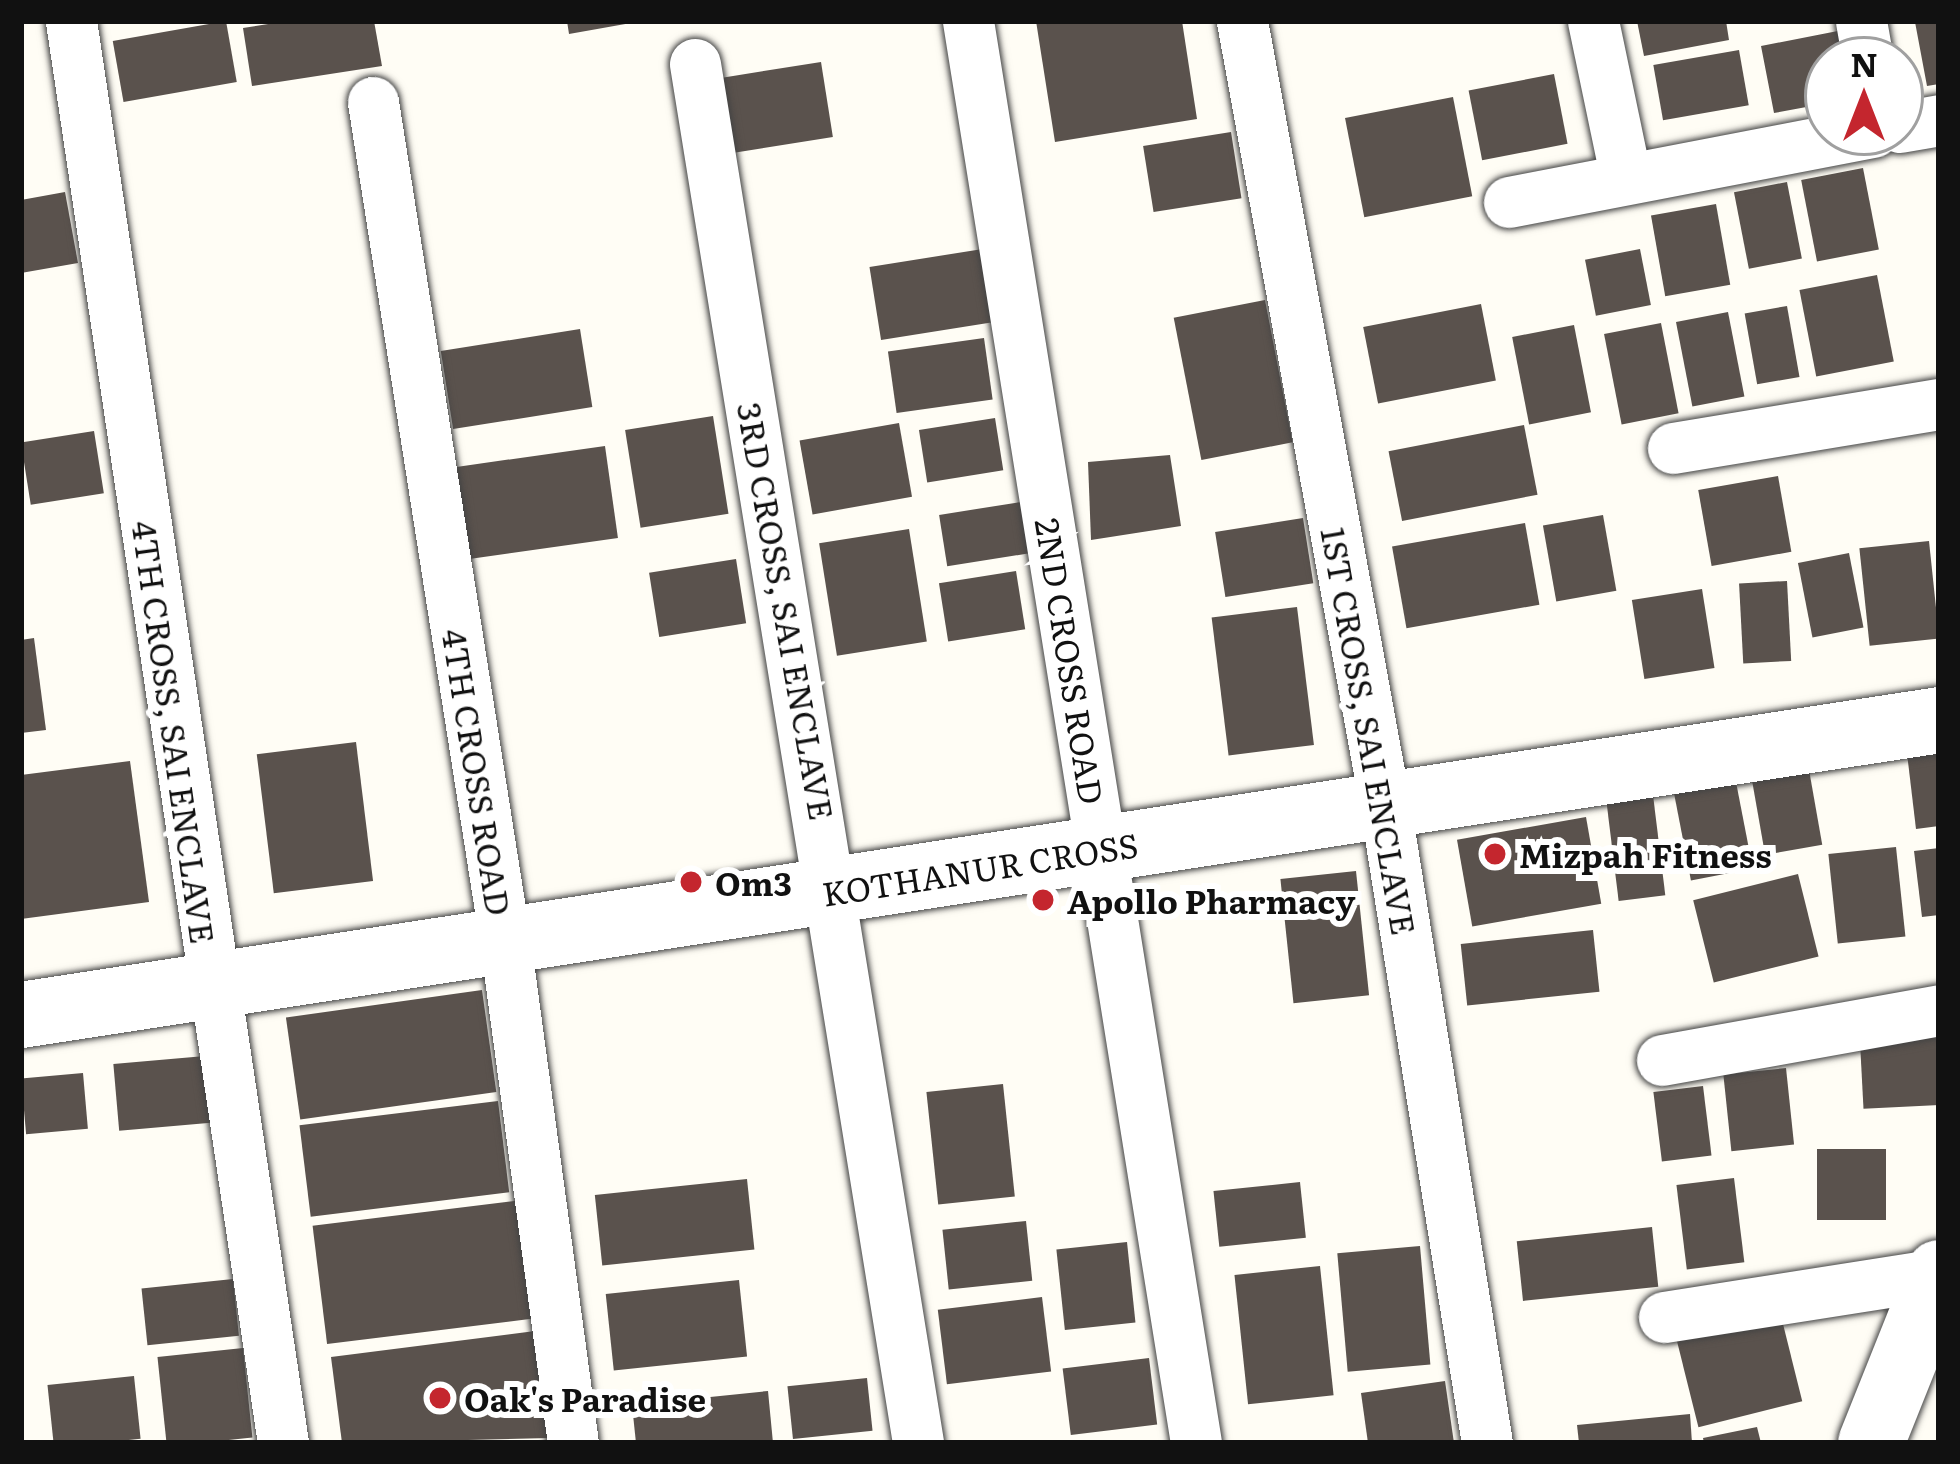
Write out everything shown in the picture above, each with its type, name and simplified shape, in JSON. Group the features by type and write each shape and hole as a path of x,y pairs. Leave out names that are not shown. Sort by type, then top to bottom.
{"street":[{"name":"4TH CROSS, SAI ENCLAVE","path":"71,21 283,1443"},
{"name":"2ND CROSS ROAD","path":"968,21 1196,1443"},
{"name":"1ST CROSS, SAI ENCLAVE","path":"1242,21 1385,806 1487,1443"},
{"path":"1593,21 1625,179"},
{"name":"3RD CROSS, SAI ENCLAVE","path":"695,64 833,890 918,1443"},
{"name":"4TH CROSS ROAD","path":"373,102 505,941 573,1443"},
{"path":"1509,202 1804,145"},
{"path":"1673,448 1939,404"},
{"name":"KOTHANUR CROSS","path":"21,1016 1939,720"},
{"path":"1662,1060 1939,1010"},
{"path":"1664,1317 1939,1274"},
{"path":"1871,1443 1939,1274"}],"building":[{"path":"226,21 237,82 124,102 113,41"},
{"path":"287,21 374,21 382,66 252,86 243,28"},
{"path":"567,21 631,21 631,23 569,34"},
{"path":"1036,21 1182,21 1197,119 1055,142"},
{"path":"1637,21 1726,21 1729,40 1644,56"},
{"path":"1939,21 1939,84 1927,86 1924,36 1918,36 1915,22"},
{"path":"1853,28 1855,36 1812,36"},
{"path":"1804,38 1804,107 1774,113 1761,46"},
{"path":"1739,50 1749,105 1663,120 1653,65"},
{"path":"821,62 833,137 734,153 722,78"},
{"path":"1554,74 1568,144 1482,160 1469,91"},
{"path":"1453,97 1472,196 1364,217 1345,118"},
{"path":"1231,132 1241,198 1154,212 1143,146"},
{"path":"1863,168 1879,249 1817,261 1801,180"},
{"path":"1787,182 1802,259 1749,269 1734,192"},
{"path":"65,192 78,263 21,273 21,200"},
{"path":"1716,204 1730,285 1665,296 1651,215"},
{"path":"989,248 1001,321 881,340 869,267"},
{"path":"1640,249 1651,305 1596,316 1585,260"},
{"path":"1877,275 1894,361 1816,376 1799,290"},
{"path":"1265,300 1293,442 1201,460 1174,318"},
{"path":"1481,304 1496,381 1378,403 1363,327"},
{"path":"1787,306 1800,377 1757,384 1745,313"},
{"path":"1728,312 1744,396 1692,407 1676,322"},
{"path":"1661,323 1679,413 1622,424 1604,334"},
{"path":"1574,325 1591,412 1529,424 1512,337"},
{"path":"580,329 592,407 453,429 441,351"},
{"path":"984,338 993,399 897,413 888,351"},
{"path":"713,416 728,514 641,528 625,430"},
{"path":"995,418 1003,470 927,482 919,430"},
{"path":"899,423 912,497 813,514 800,441"},
{"path":"1524,425 1538,495 1402,521 1389,451"},
{"path":"94,431 104,493 31,505 21,443"},
{"path":"605,446 618,538 469,559 456,467"},
{"path":"1170,455 1181,526 1091,540 1088,462"},
{"path":"1778,476 1791,552 1712,566 1698,490"},
{"path":"1027,501 1035,552 947,566 939,515"},
{"path":"1603,515 1616,591 1556,601 1543,526"},
{"path":"1303,518 1313,583 1225,597 1215,532"},
{"path":"1525,523 1539,605 1406,628 1392,546"},
{"path":"909,529 927,642 837,656 819,543"},
{"path":"1929,541 1939,638 1870,646 1859,548"},
{"path":"1849,553 1864,628 1812,638 1798,563"},
{"path":"736,559 746,623 659,637 649,573"},
{"path":"1016,571 1025,629 948,641 939,583"},
{"path":"1787,581 1791,661 1743,663 1739,584"},
{"path":"1702,589 1715,668 1644,679 1632,600"},
{"path":"1297,607 1314,745 1229,755 1212,617"},
{"path":"34,638 46,730 21,733 21,640"},
{"path":"1939,741 1939,826 1916,829 1906,745"},
{"path":"356,742 373,881 274,893 257,754"},
{"path":"130,761 149,902 21,919 21,775"},
{"path":"1808,764 1822,845 1765,855 1751,774"},
{"path":"1736,782 1753,868 1691,880 1674,794"},
{"path":"1653,795 1665,895 1619,901 1606,801"},
{"path":"1586,817 1601,904 1472,926 1457,840"},
{"path":"1896,847 1905,937 1838,944 1828,854"},
{"path":"1939,848 1939,915 1922,917 1914,851"},
{"path":"1356,871 1369,995 1293,1003 1280,879"},
{"path":"1798,874 1819,956 1714,983 1693,900"},
{"path":"1593,930 1599,992 1467,1006 1461,944"},
{"path":"482,990 496,1092 300,1120 286,1018"},
{"path":"1935,1021 1939,1105 1864,1109 1859,1025"},
{"path":"205,1056 211,1123 119,1131 113,1064"},
{"path":"1786,1068 1794,1145 1731,1151 1723,1075"},
{"path":"83,1073 88,1129 26,1134 21,1078"},
{"path":"1003,1084 1015,1196 938,1204 926,1092"},
{"path":"1703,1086 1712,1155 1662,1162 1653,1092"},
{"path":"498,1101 509,1192 311,1217 299,1125"},
{"path":"1817,1149 1886,1149 1886,1220 1817,1220"},
{"path":"1734,1178 1744,1262 1687,1269 1676,1185"},
{"path":"747,1179 754,1250 602,1266 595,1195"},
{"path":"1300,1182 1306,1238 1219,1247 1213,1191"},
{"path":"523,1200 538,1318 327,1344 313,1226"},
{"path":"1026,1221 1032,1281 949,1289 942,1230"},
{"path":"1652,1227 1658,1287 1523,1301 1517,1241"},
{"path":"1127,1242 1135,1323 1065,1330 1056,1249"},
{"path":"1420,1246 1430,1365 1348,1372 1337,1253"},
{"path":"1320,1266 1334,1395 1248,1404 1234,1275"},
{"path":"233,1279 239,1336 147,1345 142,1289"},
{"path":"739,1280 747,1357 614,1371 606,1294"},
{"path":"1042,1297 1051,1371 947,1384 938,1310"},
{"path":"1780,1312 1802,1401 1698,1427 1676,1338"},
{"name":"Oak's Paradise","path":"535,1331 549,1438 342,1443 331,1357"},
{"path":"243,1348 252,1438 167,1443 157,1357"},
{"path":"1149,1358 1157,1425 1071,1435 1063,1369"},
{"path":"134,1376 141,1439 54,1443 47,1385"},
{"path":"867,1378 873,1431 793,1439 787,1386"},
{"path":"1445,1381 1454,1443 1368,1443 1361,1393"},
{"path":"768,1391 773,1443 636,1443 632,1405"},
{"path":"1690,1414 1692,1443 1579,1443 1577,1425"},
{"path":"1757,1427 1761,1443 1704,1443 1703,1438"}],"place":[{"name":"Mizpah Fitness","path":"1495,854"},
{"name":"Om3","path":"691,882"},
{"name":"Apollo Pharmacy","path":"1043,900"},
{"name":"Oak's Paradise","path":"440,1398"}]}
